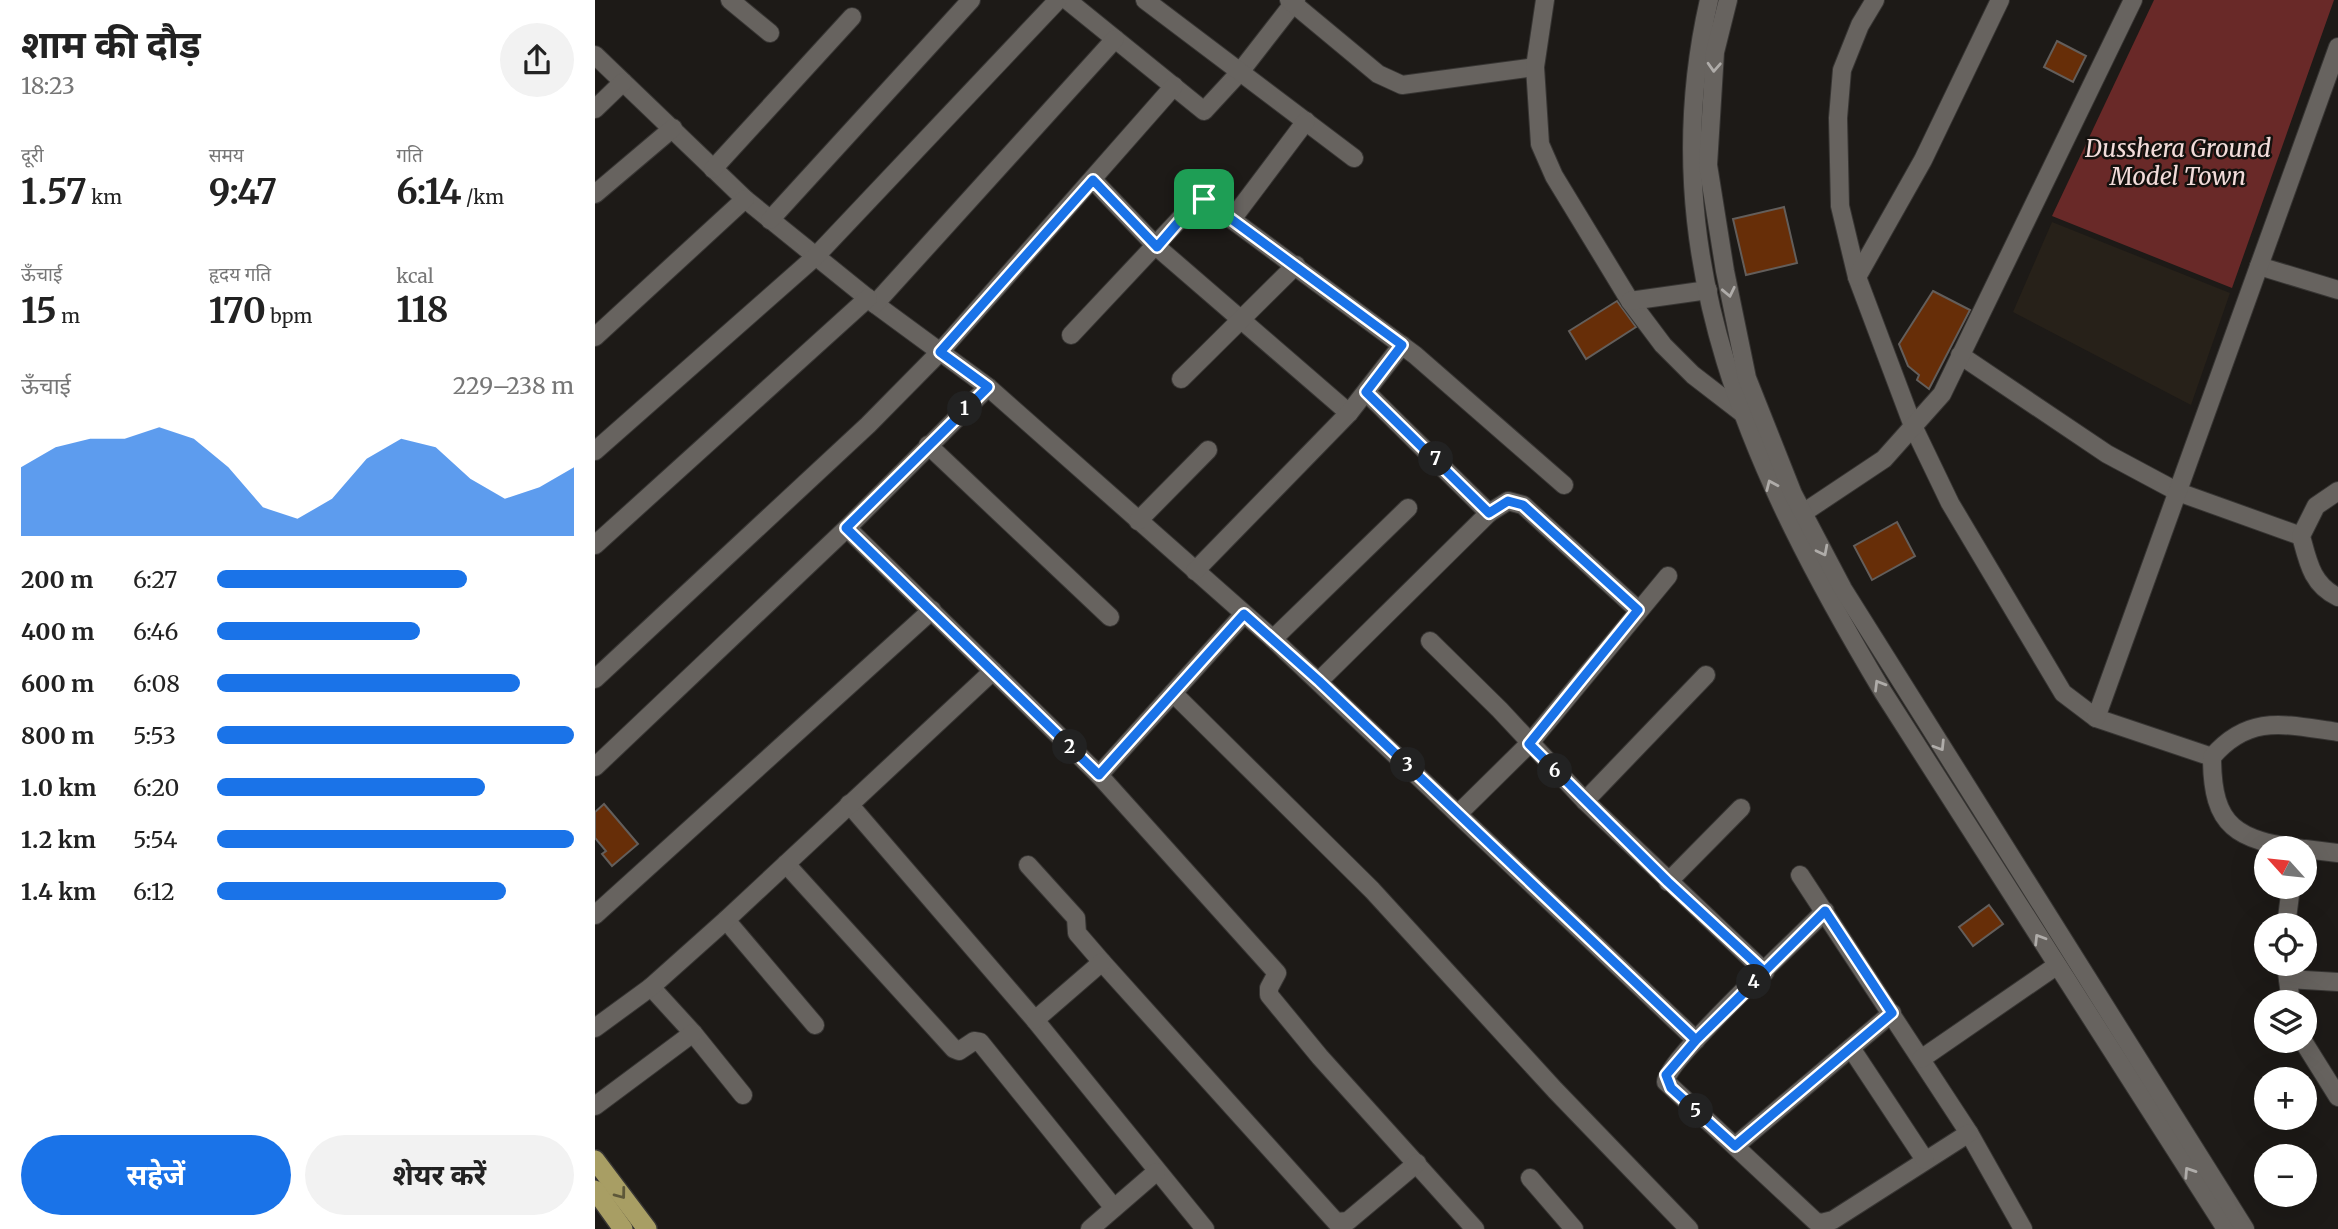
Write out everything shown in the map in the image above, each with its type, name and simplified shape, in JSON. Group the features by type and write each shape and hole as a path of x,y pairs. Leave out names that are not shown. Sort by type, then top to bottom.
{"highway":[{"path":"595,1160 647,1229"},
{"path":"595,1191 617,1227"}],"street":[{"path":"730,0 770,33"},
{"path":"770,220 971,0"},
{"path":"595,451 815,257 1058,0"},
{"path":"1067,0 1204,111 1240,72 1293,1 1378,74 1402,85 1535,67"},
{"path":"1145,0 1354,158"},
{"path":"1545,0 1535,67 1540,144 1554,176 1630,301 1663,345 1693,375 1741,412"},
{"path":"1709,0 1692,101 1694,209 1719,342 1741,412 1773,490 1830,603 2056,966 2226,1229"},
{"path":"1728,0 1715,51 1708,165 1725,271 1748,378 1803,513 1850,601 2245,1229"},
{"path":"1875,0 1860,25 1842,70 1838,118 1840,206 1857,277 1913,426 1949,503 2063,693 2096,718 2212,757"},
{"path":"1857,277 1923,160 2000,0"},
{"path":"1803,513 1884,459 1942,394 2133,0"},
{"path":"713,169 852,17"},
{"path":"595,545 871,301 1115,39"},
{"path":"2096,718 2338,47"},
{"path":"595,55 745,199 871,301 988,387 1273,639 1696,1040"},
{"path":"595,109 623,82"},
{"path":"595,679 868,425 940,352 1174,86"},
{"path":"1233,218 1306,121"},
{"path":"595,194 673,128"},
{"path":"1093,180 1157,247 1349,413"},
{"path":"595,337 745,199"},
{"path":"1071,335 1200,200 1210,201 1402,345 1564,485"},
{"path":"1181,379 1296,265"},
{"path":"2259,266 2338,290"},
{"path":"1630,301 1708,290"},
{"path":"1195,571 1349,413 1402,345"},
{"path":"1960,355 2107,454 2178,492 2301,536"},
{"path":"595,766 846,528 988,387"},
{"path":"1366,392 1489,513"},
{"path":"928,445 1111,617"},
{"path":"1138,521 1208,450"},
{"path":"2338,491 2316,506 2301,536 2310,570 2324,591 2338,597"},
{"path":"1319,681 1489,513 1508,501 1523,505 1638,610"},
{"path":"1273,639 1408,508"},
{"path":"846,528 1099,775 1277,973 1269,988 1269,995 1320,1057 1475,1229"},
{"path":"1459,813 1529,744 1668,576"},
{"path":"595,915 932,610"},
{"path":"1099,775 1244,614"},
{"path":"1430,641 1500,710 1585,801 1765,972"},
{"path":"595,1028 651,988 993,671"},
{"path":"1585,801 1706,675"},
{"path":"1173,692 1371,890 1555,1090 1689,1229"},
{"path":"2254,837 2241,834 2218,811 2212,787 2212,757 2225,741 2246,729 2271,723 2338,732"},
{"path":"849,804 1035,1020 1205,1229"},
{"path":"1668,882 1741,808"},
{"path":"2317,851 2338,853"},
{"path":"786,864 954,1049 959,1051 974,1041 980,1042 1114,1208"},
{"path":"1028,865 1076,918 1077,933 1336,1222 1348,1221 1417,1163"},
{"path":"1800,875 1969,1133 2023,1229"},
{"path":"1825,911 1696,1040 1671,1068 1666,1082 1815,1221 1821,1223 1833,1220 1969,1133"},
{"path":"726,920 815,1025"},
{"path":"1035,1020 1103,962"},
{"path":"1921,1059 2056,966"},
{"path":"2307,976 2338,982"},
{"path":"651,988 693,1033 743,1095"},
{"path":"1735,1146 1892,1013"},
{"path":"595,1106 693,1033"},
{"path":"1851,1048 1925,1160"},
{"path":"2310,1053 2338,1097"},
{"path":"1090,1229 1156,1172"},
{"path":"1530,1178 1574,1229"}],"shaded area":[{"path":"2052,222 2230,293 2191,405 2013,312"}],"green space":[{"name":"Dusshera Ground Model Town","path":"2154,0 2334,0 2232,288 2052,216"}],"building":[{"path":"2057,41 2086,56 2073,82 2044,67"},
{"path":"1784,207 1797,263 1746,275 1733,219"},
{"path":"1933,291 1970,310 1929,389 1917,380 1919,375 1908,366 1899,344"},
{"path":"1617,301 1636,327 1586,359 1569,331"},
{"path":"1897,522 1915,556 1872,580 1854,546"},
{"path":"604,804 638,844 612,866 602,854 606,851 595,838 595,812"},
{"path":"1989,905 2003,924 1973,946 1959,927"}],"route":[{"path":"1204,199 1194,204 1157,247 1093,180 940,352 988,387 846,528 1099,775 1244,614 1319,681 1696,1040 1825,911 1892,1013 1735,1146 1671,1088 1666,1082 1666,1075 1696,1040 1765,972 1707,916 1668,882 1529,744 1638,610 1523,505 1508,501 1489,513 1486,507 1366,392 1402,345 1204,199"}]}
